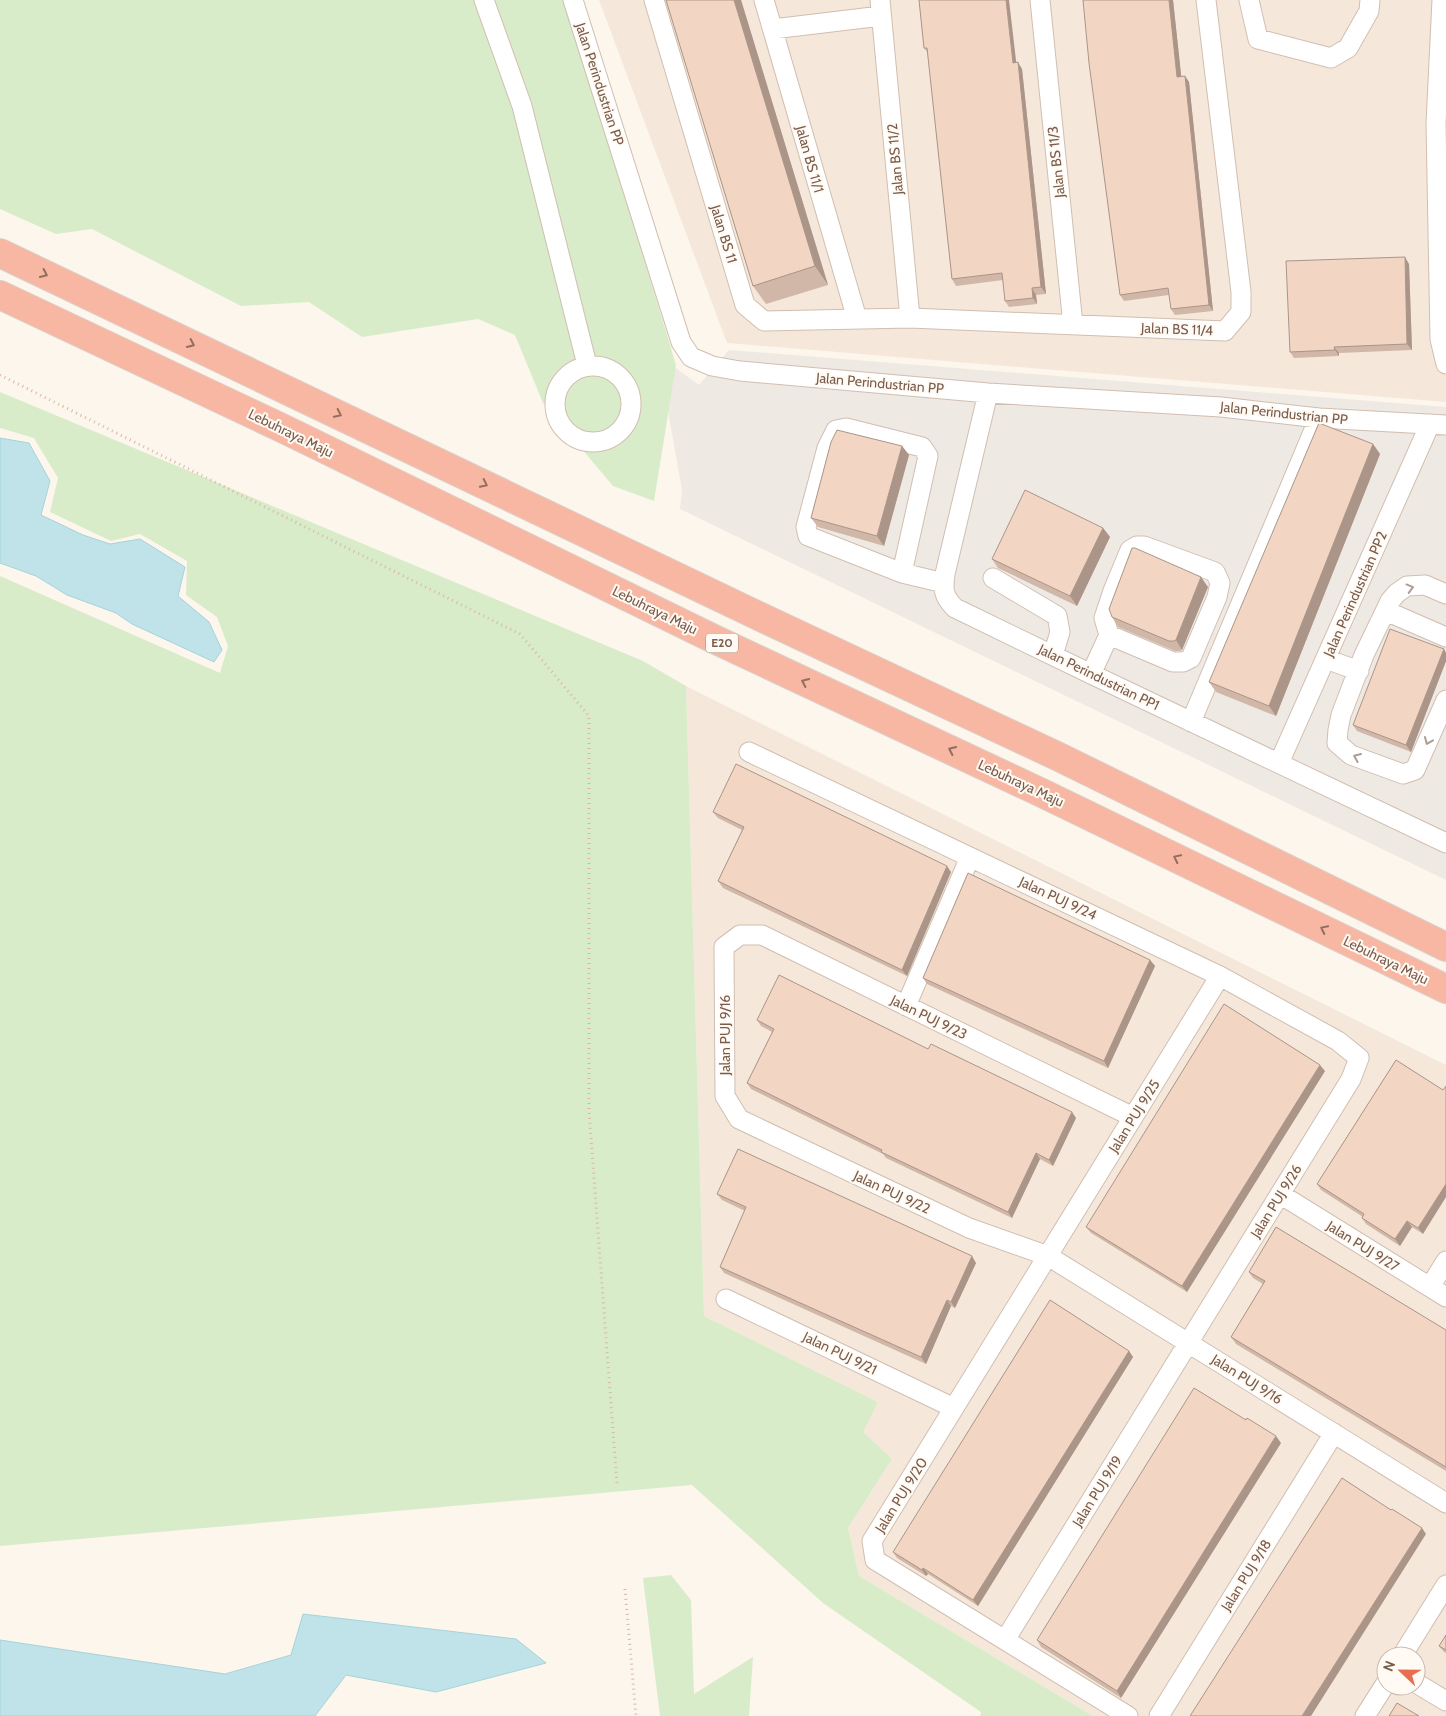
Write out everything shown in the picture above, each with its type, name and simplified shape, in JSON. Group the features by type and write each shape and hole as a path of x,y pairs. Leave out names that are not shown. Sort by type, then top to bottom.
{"highway":[{"path":"0,254 774,624 1066,761 1446,947"},
{"name":"Lebuhraya Maju","path":"0,295 284,429 716,640 1042,792 1446,989"}],"street":[{"path":"484,0 522,106 587,365"},
{"name":"Jalan Perindustrian PP","path":"573,0 681,342 691,357 712,366 740,371 988,393 1221,407 1319,418 1438,424"},
{"name":"Jalan BS 11","path":"654,0 745,306 764,321 910,318"},
{"name":"Jalan BS 11/1","path":"764,0 856,319"},
{"name":"Jalan BS 11/3","path":"1040,0 1073,325"},
{"name":"Jalan BS 11/4","path":"910,318 1225,331 1241,312 1241,292 1206,0"},
{"path":"1249,0 1258,39 1331,58 1348,48 1369,11 1370,0"},
{"path":"1442,0 1436,123 1440,339 1446,364"},
{"path":"773,29 880,8"},
{"name":"Jalan BS 11/2","path":"880,8 910,318"},
{"path":"587,365 603,366 618,374 628,386 632,402 629,418 620,432 607,440 590,443 575,439 562,428 555,414 555,398 560,382 572,371 587,365"},
{"path":"902,574 928,456 922,447 846,428 836,430 827,448 806,526 808,536 902,574 944,583 988,393"},
{"path":"1191,722 1319,418"},
{"name":"Jalan Perindustrian PP2","path":"1279,763 1326,659 1438,424"},
{"path":"1091,674 1109,635 1104,618 1130,550 1136,546 1144,546 1215,572 1220,583 1217,597 1191,658 1183,662 1173,662 1109,635"},
{"path":"993,578 1057,616 1060,632 1054,655"},
{"name":"Jalan Perindustrian PP1","path":"944,583 943,590 946,600 955,608 1446,843"},
{"path":"1446,594 1425,585 1407,586 1397,593 1390,602 1341,715 1337,743 1351,755 1403,774 1415,770 1446,700"},
{"path":"1386,611 1446,637"},
{"path":"1326,659 1359,670"},
{"name":"Jalan PUJ 9/24","path":"749,752 1220,976 1338,1041 1359,1058"},
{"path":"906,1006 970,857"},
{"name":"Jalan PUJ 9/23","path":"724,947 740,935 762,934 1133,1117"},
{"name":"Jalan PUJ 9/16","path":"724,947 725,1096 739,1119"},
{"name":"Jalan PUJ 9/25","path":"1048,1256 1220,976"},
{"name":"Jalan PUJ 9/26","path":"1188,1343 1351,1079 1359,1058"},
{"name":"Jalan PUJ 9/22","path":"739,1119 969,1228 1048,1256"},
{"name":"Jalan PUJ 9/27","path":"1280,1194 1446,1297"},
{"name":"Jalan PUJ 9/16","path":"1048,1256 1446,1503"},
{"name":"Jalan PUJ 9/20","path":"1048,1256 872,1540 875,1560 1128,1716"},
{"path":"1430,1287 1446,1261"},
{"name":"Jalan PUJ 9/21","path":"726,1299 954,1408"},
{"name":"Jalan PUJ 9/19","path":"1005,1640 1188,1343"},
{"name":"Jalan PUJ 9/18","path":"1159,1716 1334,1433"},
{"path":"1408,1646 1446,1585"},
{"path":"1426,1689 1446,1701"},
{"path":"1365,1716 1378,1696"}],"path":[{"path":"0,375 520,634 589,716 590,1111 617,1484"},
{"path":"626,1589 636,1716"}],"shaded area":[{"path":"599,0 1446,0 1446,402 727,343"},
{"path":"729,350 1446,407 1446,880 680,509 682,490 658,355 699,385"},
{"path":"686,686 1446,1065 1446,1716 1093,1716 859,1576 848,1528 892,1459 862,1432 878,1402 704,1316"}],"green space":[{"path":"0,0 566,0 676,365 654,501 613,486 543,403 515,335 478,319 362,337 309,302 241,306 92,229 56,234 0,209"},
{"path":"0,392 643,661 686,686 704,1316 878,1402 863,1432 892,1459 848,1528 859,1576 1093,1716 980,1716 981,1712 823,1603 692,1485 0,1546 0,576 220,673 228,646 217,617 186,595 187,561 140,534 111,541 50,512 58,478 34,438 0,428"},
{"path":"671,1575 691,1600 694,1694 753,1657 749,1716 660,1716 643,1578"}],"water":[{"path":"0,438 29,443 50,481 41,515 83,535 110,544 140,539 185,567 178,596 209,622 222,650 214,662 132,624 116,613 67,595 36,576 0,563"},
{"path":"303,1614 516,1639 546,1663 436,1692 346,1675 315,1716 0,1716 0,1640 225,1674 291,1655"}],"building":[{"path":"666,0 734,0 815,266 753,286"},
{"path":"919,0 1006,0 1013,63 1018,62 1041,287 1032,288 1033,298 1005,301 1002,273 952,279 927,48 924,48"},
{"path":"1083,0 1169,0 1177,77 1185,76 1209,305 1171,309 1168,288 1120,295 1089,63"},
{"path":"1405,257 1407,344 1334,347 1335,350 1290,352 1286,261"},
{"path":"1319,423 1373,444 1269,706 1209,682"},
{"path":"837,430 902,446 877,536 811,518 831,442"},
{"path":"1025,490 1103,528 1070,596 992,559"},
{"path":"1132,548 1201,577 1174,641 1169,641 1112,617 1109,609"},
{"path":"1390,629 1444,649 1406,745 1353,725"},
{"path":"736,764 947,866 902,970 718,881 744,827 713,812"},
{"path":"968,873 1150,960 1104,1061 923,978"},
{"path":"779,975 928,1049 931,1044 1072,1112 1049,1160 1036,1153 1008,1212 881,1152 882,1150 747,1083 774,1029 757,1020"},
{"path":"1224,1004 1320,1065 1182,1286 1086,1227"},
{"path":"1396,1060 1443,1090 1446,1086 1446,1184 1418,1228 1407,1221 1395,1239 1362,1218 1364,1214 1317,1184"},
{"path":"738,1149 972,1256 951,1302 947,1300 921,1357 720,1267 746,1207 717,1194"},
{"path":"1276,1227 1446,1330 1446,1467 1231,1337 1265,1281 1249,1272"},
{"path":"1050,1300 1129,1351 973,1600 923,1568 922,1570 893,1552"},
{"path":"1194,1388 1276,1436 1117,1691 1037,1640"},
{"path":"1342,1478 1422,1528 1302,1716 1190,1716"},
{"path":"1446,1635 1446,1650 1439,1646"},
{"path":"1397,1703 1419,1716 1389,1716"}]}
